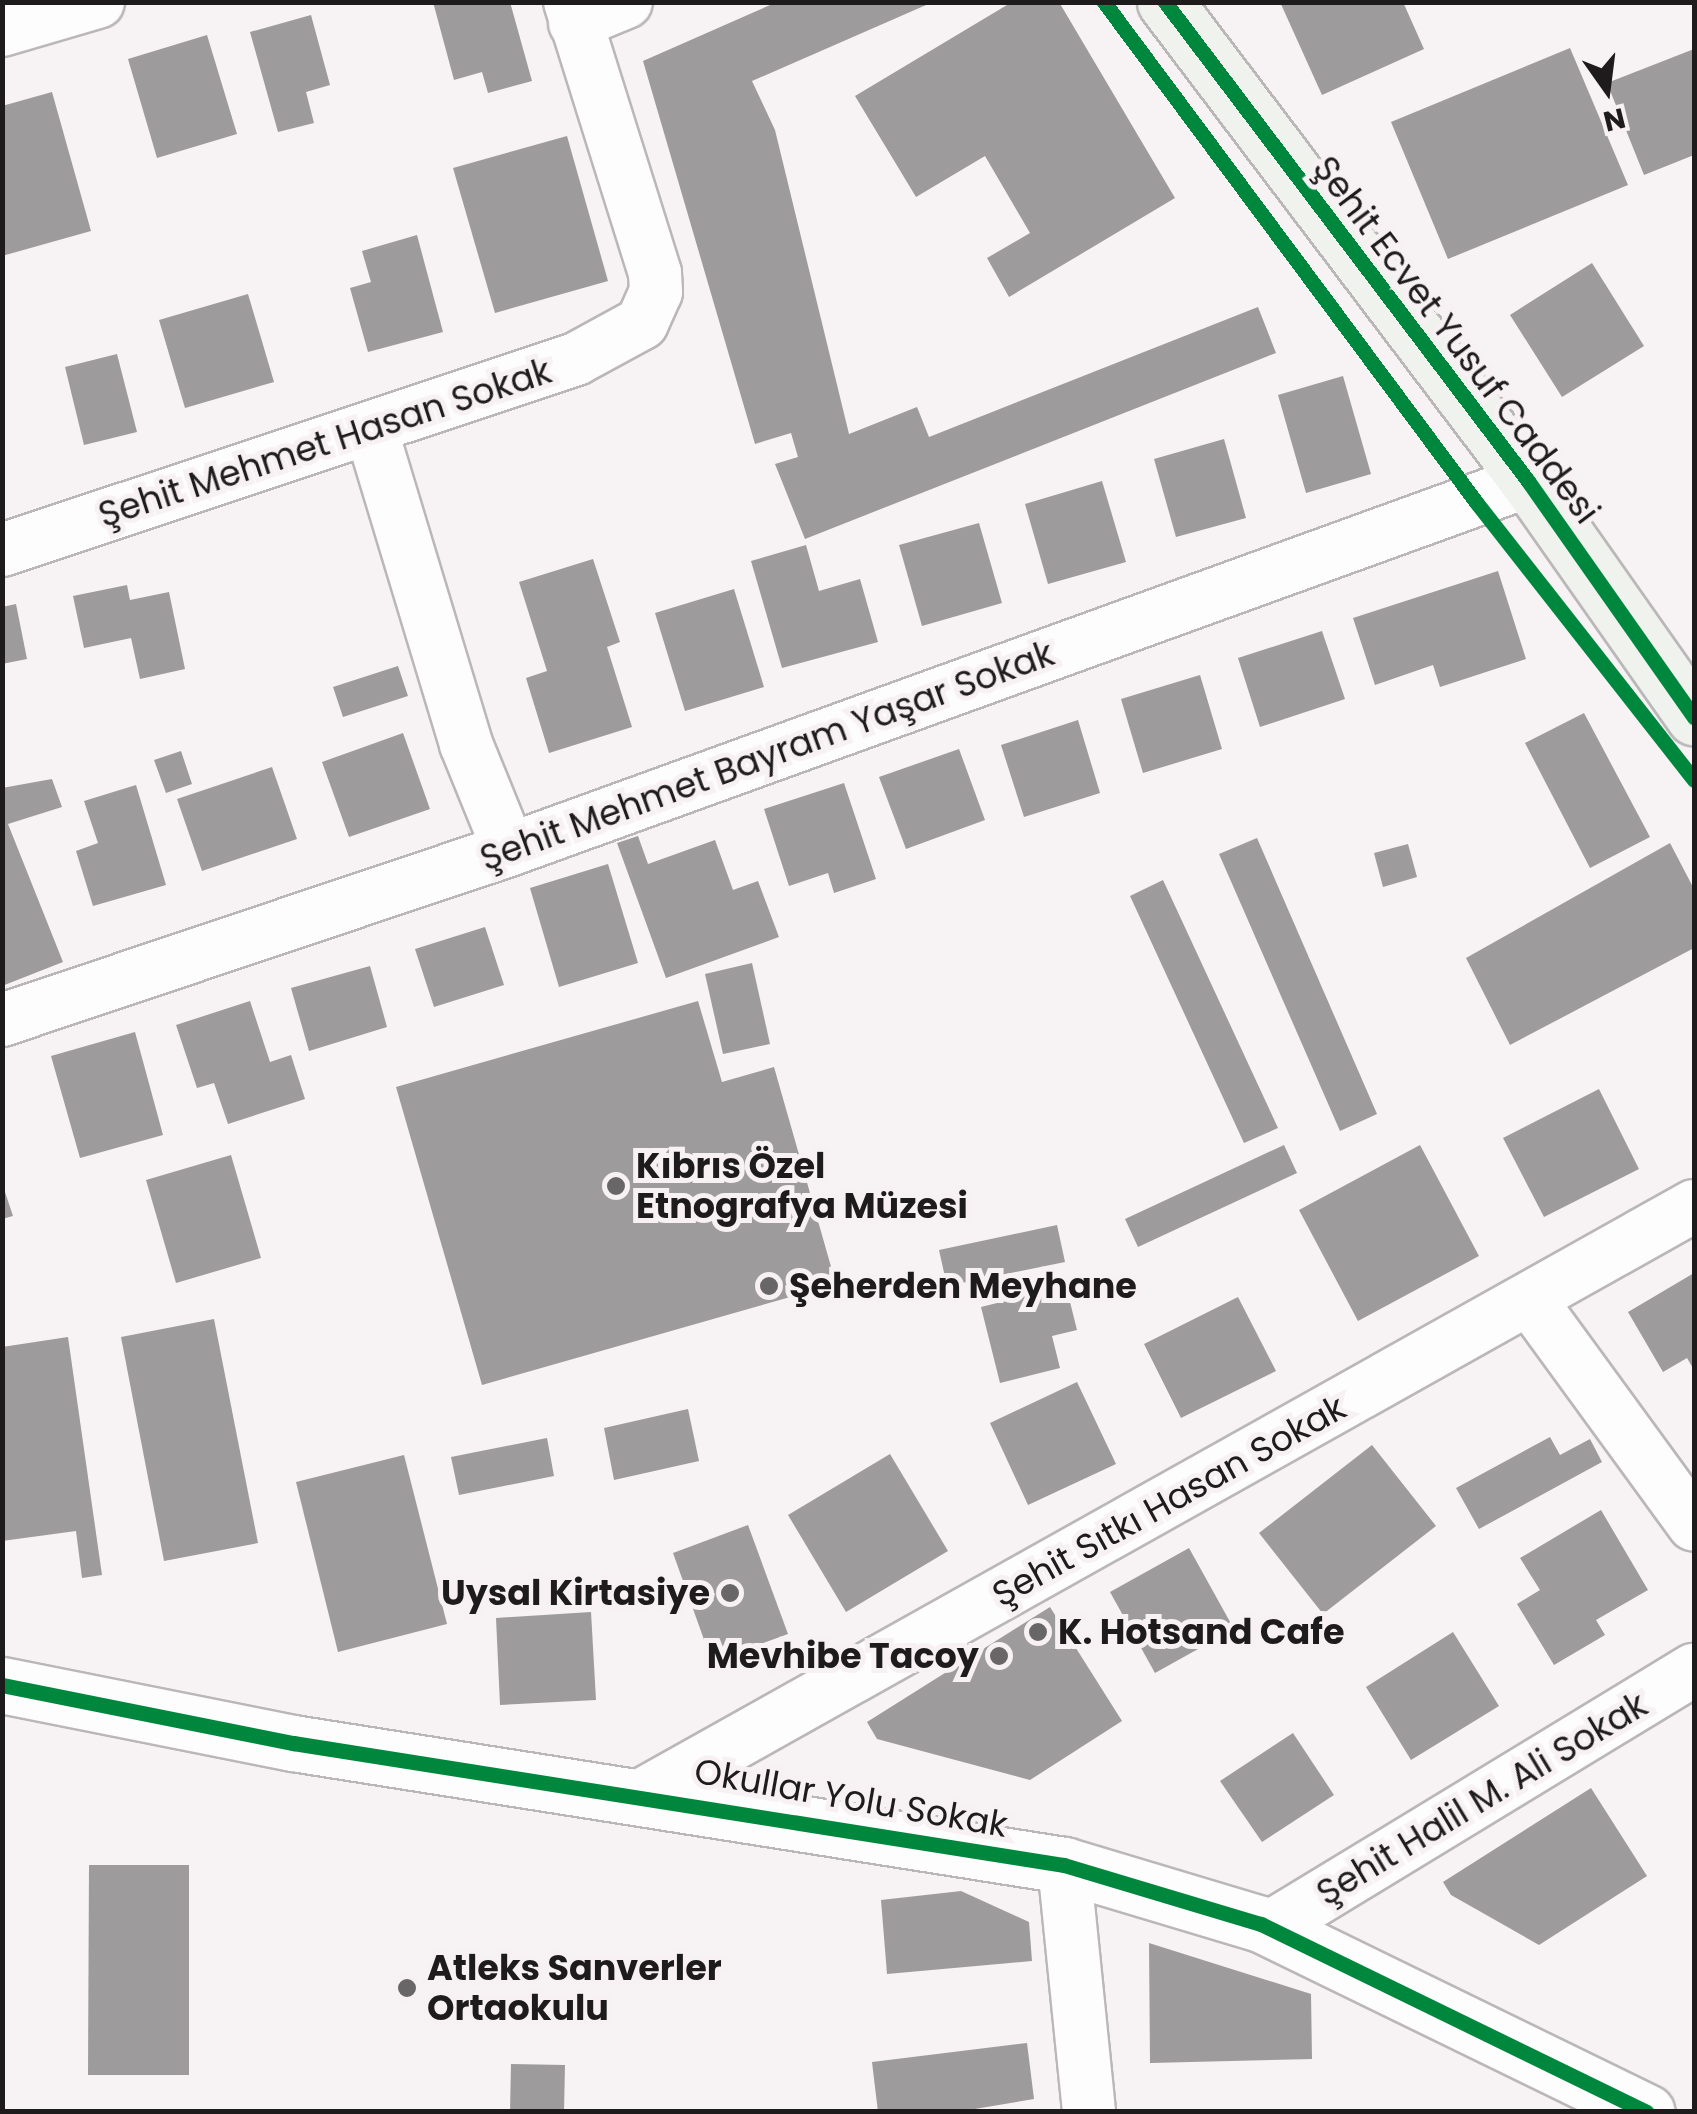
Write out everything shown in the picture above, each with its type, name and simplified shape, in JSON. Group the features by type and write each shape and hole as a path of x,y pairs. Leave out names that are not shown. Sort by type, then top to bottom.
{"main road":[{"name":"Şehit Ecvet Yusuf Caddesi","path":"1165,2 1528,482 1694,718"}],"street":[{"path":"2,30 98,2"},
{"path":"572,12 626,2"},
{"name":"Şehit Mehmet Hasan Sokak","path":"2,550 576,359 642,323 656,292 654,272 572,12"},
{"path":"371,429 466,744 509,850"},
{"name":"Şehit Mehmet Bayram Yaşar Sokak","path":"2,1020 509,850 1528,482"},
{"name":"Şehit Sıtkı Hasan Sokak","path":"644,1794 1694,1206"},
{"path":"1530,1300 1694,1525"},
{"name":"Şehit Halil M. Ali Sokak","path":"1269,1928 1694,1670"},
{"name":"Okullar Yolu Sokak","path":"2,1685 294,1743 644,1794 1064,1865 1269,1928 1648,2112"},
{"path":"1064,1865 1090,2112"}],"building":[{"path":"433,2 510,2 532,81 488,93 482,72 454,80"},
{"path":"777,2 933,2 752,81 775,130 849,434 917,407 929,437 1258,307 1276,353 805,539 775,464 798,457 791,433 755,444 643,61"},
{"path":"1012,2 1059,2 1175,198 1009,297 987,258 1030,233 985,156 916,197 855,96"},
{"path":"1280,2 1403,2 1424,49 1322,95"},
{"path":"311,15 330,85 306,92 314,123 278,132 250,32"},
{"path":"207,35 237,134 157,158 128,59"},
{"path":"1570,48 1628,185 1448,259 1391,122"},
{"path":"1694,49 1694,155 1644,175 1607,83"},
{"path":"52,92 91,231 2,256 2,106"},
{"path":"567,136 608,281 495,313 453,168"},
{"path":"417,235 443,332 368,352 350,288 371,282 362,251"},
{"path":"1592,263 1644,346 1562,397 1510,315"},
{"path":"248,294 274,382 185,408 159,320"},
{"path":"117,354 137,432 84,445 65,367"},
{"path":"1343,376 1371,474 1306,493 1278,395"},
{"path":"1224,439 1246,518 1176,537 1154,459"},
{"path":"1102,481 1126,562 1048,584 1025,504"},
{"path":"979,523 1002,603 922,626 899,545"},
{"path":"806,545 819,591 860,579 878,642 782,668 751,561"},
{"path":"593,559 620,642 607,647 632,727 549,753 526,678 547,671 519,582"},
{"path":"1498,571 1526,659 1440,687 1433,665 1375,685 1353,618"},
{"path":"127,585 130,600 169,592 185,669 140,679 131,638 84,648 73,596"},
{"path":"734,589 764,687 685,711 655,613"},
{"path":"16,604 27,659 2,664 2,607"},
{"path":"1322,631 1345,699 1260,727 1238,658"},
{"path":"398,666 408,696 343,717 333,687"},
{"path":"1200,675 1222,749 1143,773 1121,699"},
{"path":"1584,713 1650,837 1590,868 1525,743"},
{"path":"1078,720 1100,793 1024,817 1001,745"},
{"path":"403,733 430,809 349,837 322,762"},
{"path":"959,749 985,820 906,849 879,777"},
{"path":"181,751 192,784 166,793 154,760"},
{"path":"272,767 297,839 202,871 177,799"},
{"path":"52,779 62,807 8,824 63,962 2,986 2,788"},
{"path":"844,783 876,879 834,893 828,873 789,886 764,809"},
{"path":"136,785 166,885 93,906 76,851 98,843 84,801"},
{"path":"638,836 648,864 715,840 733,890 758,881 779,937 666,978 617,843"},
{"path":"1257,838 1377,1114 1340,1131 1219,854"},
{"path":"1670,843 1694,889 1694,948 1510,1045 1466,958"},
{"path":"1408,844 1417,877 1383,887 1374,853"},
{"path":"608,864 638,963 559,987 530,888"},
{"path":"1163,880 1278,1128 1244,1143 1130,896"},
{"path":"485,927 504,985 434,1007 415,949"},
{"path":"752,963 770,1044 723,1054 705,974"},
{"path":"370,966 387,1027 309,1051 291,988"},
{"path":"250,1001 270,1062 291,1055 305,1099 228,1124 214,1083 197,1088 176,1025"},
{"name":"Kıbrıs Özel Etnografya Müzesi","path":"698,1001 722,1082 774,1067 836,1284 482,1385 396,1087"},
{"path":"135,1032 163,1135 80,1158 51,1056"},
{"path":"1599,1089 1639,1169 1544,1217 1503,1138"},
{"path":"1284,1145 1297,1173 1138,1247 1125,1219"},
{"path":"1420,1145 1479,1256 1358,1321 1299,1210"},
{"path":"231,1155 261,1258 176,1283 146,1180"},
{"path":"2,1183 13,1216 2,1219"},
{"path":"1057,1225 1065,1262 947,1286 939,1250"},
{"path":"1694,1273 1694,1370 1687,1358 1663,1372 1628,1312"},
{"path":"1066,1286 1077,1330 1052,1336 1060,1368 1000,1383 981,1307"},
{"path":"1238,1297 1276,1371 1181,1418 1144,1344"},
{"path":"214,1319 258,1543 164,1561 121,1337"},
{"path":"68,1337 102,1575 82,1578 76,1531 2,1541 2,1347"},
{"path":"1077,1382 1116,1464 1028,1505 990,1423"},
{"path":"688,1409 699,1461 614,1480 604,1428"},
{"path":"1550,1437 1560,1455 1590,1439 1602,1462 1479,1529 1456,1488"},
{"path":"547,1438 554,1476 459,1495 451,1457"},
{"path":"1372,1445 1436,1526 1323,1614 1259,1533"},
{"path":"890,1454 948,1551 846,1612 788,1515"},
{"path":"404,1455 447,1624 338,1652 296,1482"},
{"path":"1601,1510 1648,1590 1596,1620 1605,1635 1554,1665 1517,1604 1540,1590 1520,1558"},
{"name":"Uysal Kirtasiye","path":"748,1525 788,1634 712,1662 673,1553"},
{"path":"1189,1548 1234,1629 1155,1673 1110,1592"},
{"path":"1050,1607 1122,1721 1030,1780 877,1739 867,1722"},
{"path":"591,1612 596,1700 500,1705 496,1618"},
{"path":"1453,1632 1499,1706 1411,1760 1366,1687"},
{"path":"1293,1733 1334,1795 1262,1842 1220,1781"},
{"path":"1591,1788 1647,1876 1539,1945 1451,1895 1443,1882"},
{"path":"89,1865 189,1865 189,2075 88,2075"},
{"path":"961,1891 1029,1922 1032,1961 887,1974 881,1900"},
{"path":"1149,1943 1311,1994 1312,2059 1150,2063"},
{"path":"1027,2043 1034,2099 957,2112 878,2112 872,2062"},
{"path":"511,2064 565,2065 564,2112 510,2112"}],"cycle path":[{"path":"1104,2 1476,502 1694,780"},
{"path":"1165,2 1528,481 1694,717"},
{"path":"2,1685 293,1743 1064,1865 1261,1924 1647,2112"}],"place":[{"name":"Kıbrıs Özel Etnografya Müzesi","path":"616,1186"},
{"name":"Şeherden Meyhane","path":"769,1286"},
{"name":"Uysal Kirtasiye","path":"730,1593"},
{"name":"K. Hotsand Cafe","path":"1038,1632"},
{"name":"Mevhibe Tacoy","path":"999,1656"},
{"name":"Atleks Sanverler Ortaokulu","path":"407,1988"}]}
